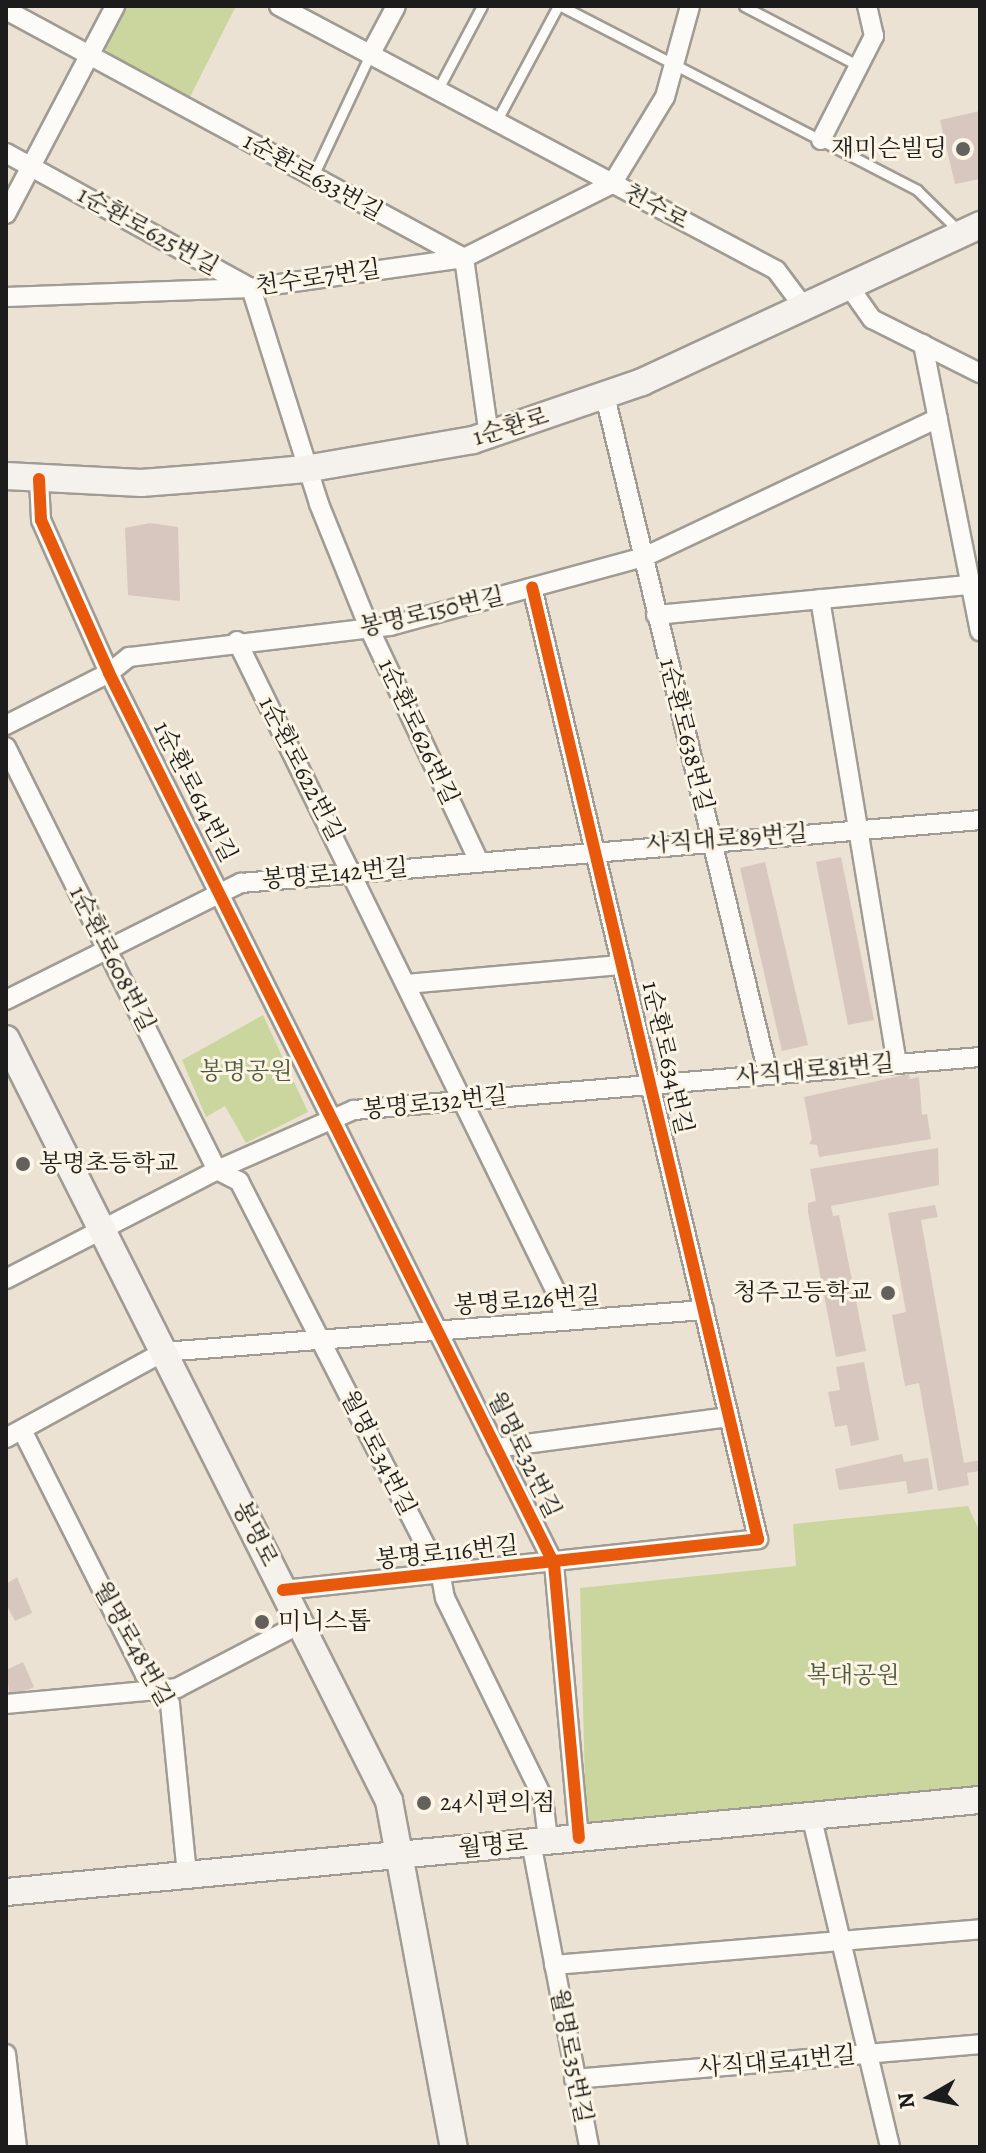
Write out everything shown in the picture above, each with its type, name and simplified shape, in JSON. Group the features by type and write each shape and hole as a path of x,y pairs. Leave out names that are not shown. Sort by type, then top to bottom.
{"street":[{"path":"6,214 115,6"},
{"name":"천수로","path":"279,6 776,270 803,306"},
{"path":"370,55 396,6"},
{"path":"612,184 665,97 690,6"},
{"path":"821,140 861,67 874,36 867,6"},
{"name":"1순환로633번길","path":"6,10 464,258"},
{"name":"1순환로625번길","path":"6,153 251,288"},
{"name":"천수로7번길","path":"6,297 251,288 464,258 612,184"},
{"name":"1순환로","path":"6,476 141,483 305,469 489,435 605,396 974,230"},
{"path":"464,258 489,435"},
{"path":"848,285 872,319 980,373"},
{"path":"251,288 305,469"},
{"path":"923,344 975,584 980,631"},
{"name":"1순환로638번길","path":"605,396 768,1074"},
{"name":"봉명로150번길","path":"6,725 109,673 129,657 237,641 370,630 644,557 938,418"},
{"name":"1순환로626번길","path":"305,469 370,630 478,860"},
{"name":"1순환로614번길","path":"39,479 41,520 109,673 223,895 331,1120"},
{"path":"656,615 975,584"},
{"name":"1순환로634번길","path":"532,587 758,1539"},
{"path":"820,599 897,1064"},
{"name":"1순환로622번길","path":"237,641 353,872 560,1300 564,1320"},
{"name":"1순환로608번길","path":"6,747 217,1170"},
{"name":"사직대로89번길","path":"594,849 980,820"},
{"name":"봉명로142번길","path":"6,1000 223,895 241,883 594,849"},
{"path":"407,984 622,965"},
{"name":"봉명로","path":"6,1039 389,1801 454,2147"},
{"name":"사직대로81번길","path":"650,1084 980,1057"},
{"name":"봉명로132번길","path":"6,1279 217,1170 354,1110 650,1084"},
{"name":"월명로32번길","path":"331,1120 554,1564 579,1838"},
{"name":"월명로34번길","path":"217,1170 239,1181 441,1576 445,1598 543,1798 539,1841"},
{"name":"봉명로126번길","path":"163,1352 318,1336 704,1310"},
{"path":"14,1434 163,1352"},
{"path":"496,1448 729,1417"},
{"name":"월명로48번길","path":"14,1434 155,1689 170,1704 187,1875"},
{"name":"봉명로116번길","path":"283,1590 554,1564 758,1539"},
{"path":"6,1704 177,1688 300,1624"},
{"name":"월명로","path":"6,1892 980,1800"},
{"path":"811,1815 890,2147"},
{"name":"월명로35번길","path":"539,1841 554,1965 589,2147"},
{"name":"월명로35번길","path":"554,1965 980,1929"},
{"name":"사직대로41번길","path":"574,2079 980,2044"},
{"path":"6,2054 17,2147"}],"lane":[{"path":"437,91 482,6"},
{"path":"496,122 560,6 623,34 674,68 917,190 974,230"},
{"path":"744,6 861,67"},
{"path":"312,178 370,55"}],"green space":[{"path":"123,6 236,6 188,101 109,56 104,44"},
{"name":"봉명공원","path":"263,1015 308,1112 246,1143 225,1106 206,1117 182,1060"},
{"name":"복대공원","path":"968,1506 980,1532 980,1790 586,1824 580,1588 796,1566 793,1524"}],"building":[{"name":"재미슨빌딩","path":"980,111 980,179 955,184 940,120"},
{"path":"150,523 178,527 180,601 128,595 125,528"},
{"path":"841,857 874,1020 848,1025 816,862"},
{"path":"765,862 808,1045 782,1051 740,868"},
{"path":"909,1074 910,1079 919,1077 922,1115 927,1114 931,1139 819,1157 817,1145 809,1144 812,1139 804,1097"},
{"path":"938,1148 939,1185 831,1206 833,1216 839,1215 866,1351 836,1357 808,1212 808,1203 816,1201 810,1169"},
{"path":"935,1205 938,1217 921,1220 964,1463 980,1460 980,1471 967,1473 969,1485 938,1491 919,1383 905,1386 892,1315 906,1312 888,1213"},
{"path":"864,1362 879,1440 851,1446 847,1425 835,1427 828,1392 840,1390 836,1367"},
{"path":"902,1454 904,1462 928,1458 933,1489 908,1494 906,1481 839,1490 835,1469"},
{"path":"17,1577 32,1613 15,1621 6,1604 6,1584"},
{"path":"23,1662 34,1687 10,1697 6,1670"}],"cycle path":[{"path":"39,479 41,520 109,673 554,1564 579,1838"},
{"path":"283,1590 758,1539 532,587"}],"place":[{"name":"재미슨빌딩","path":"963,149"},
{"name":"봉명초등학교","path":"23,1164"},
{"name":"청주고등학교","path":"888,1293"},
{"name":"미니스톱","path":"262,1622"},
{"name":"24시편의점","path":"424,1803"}]}
